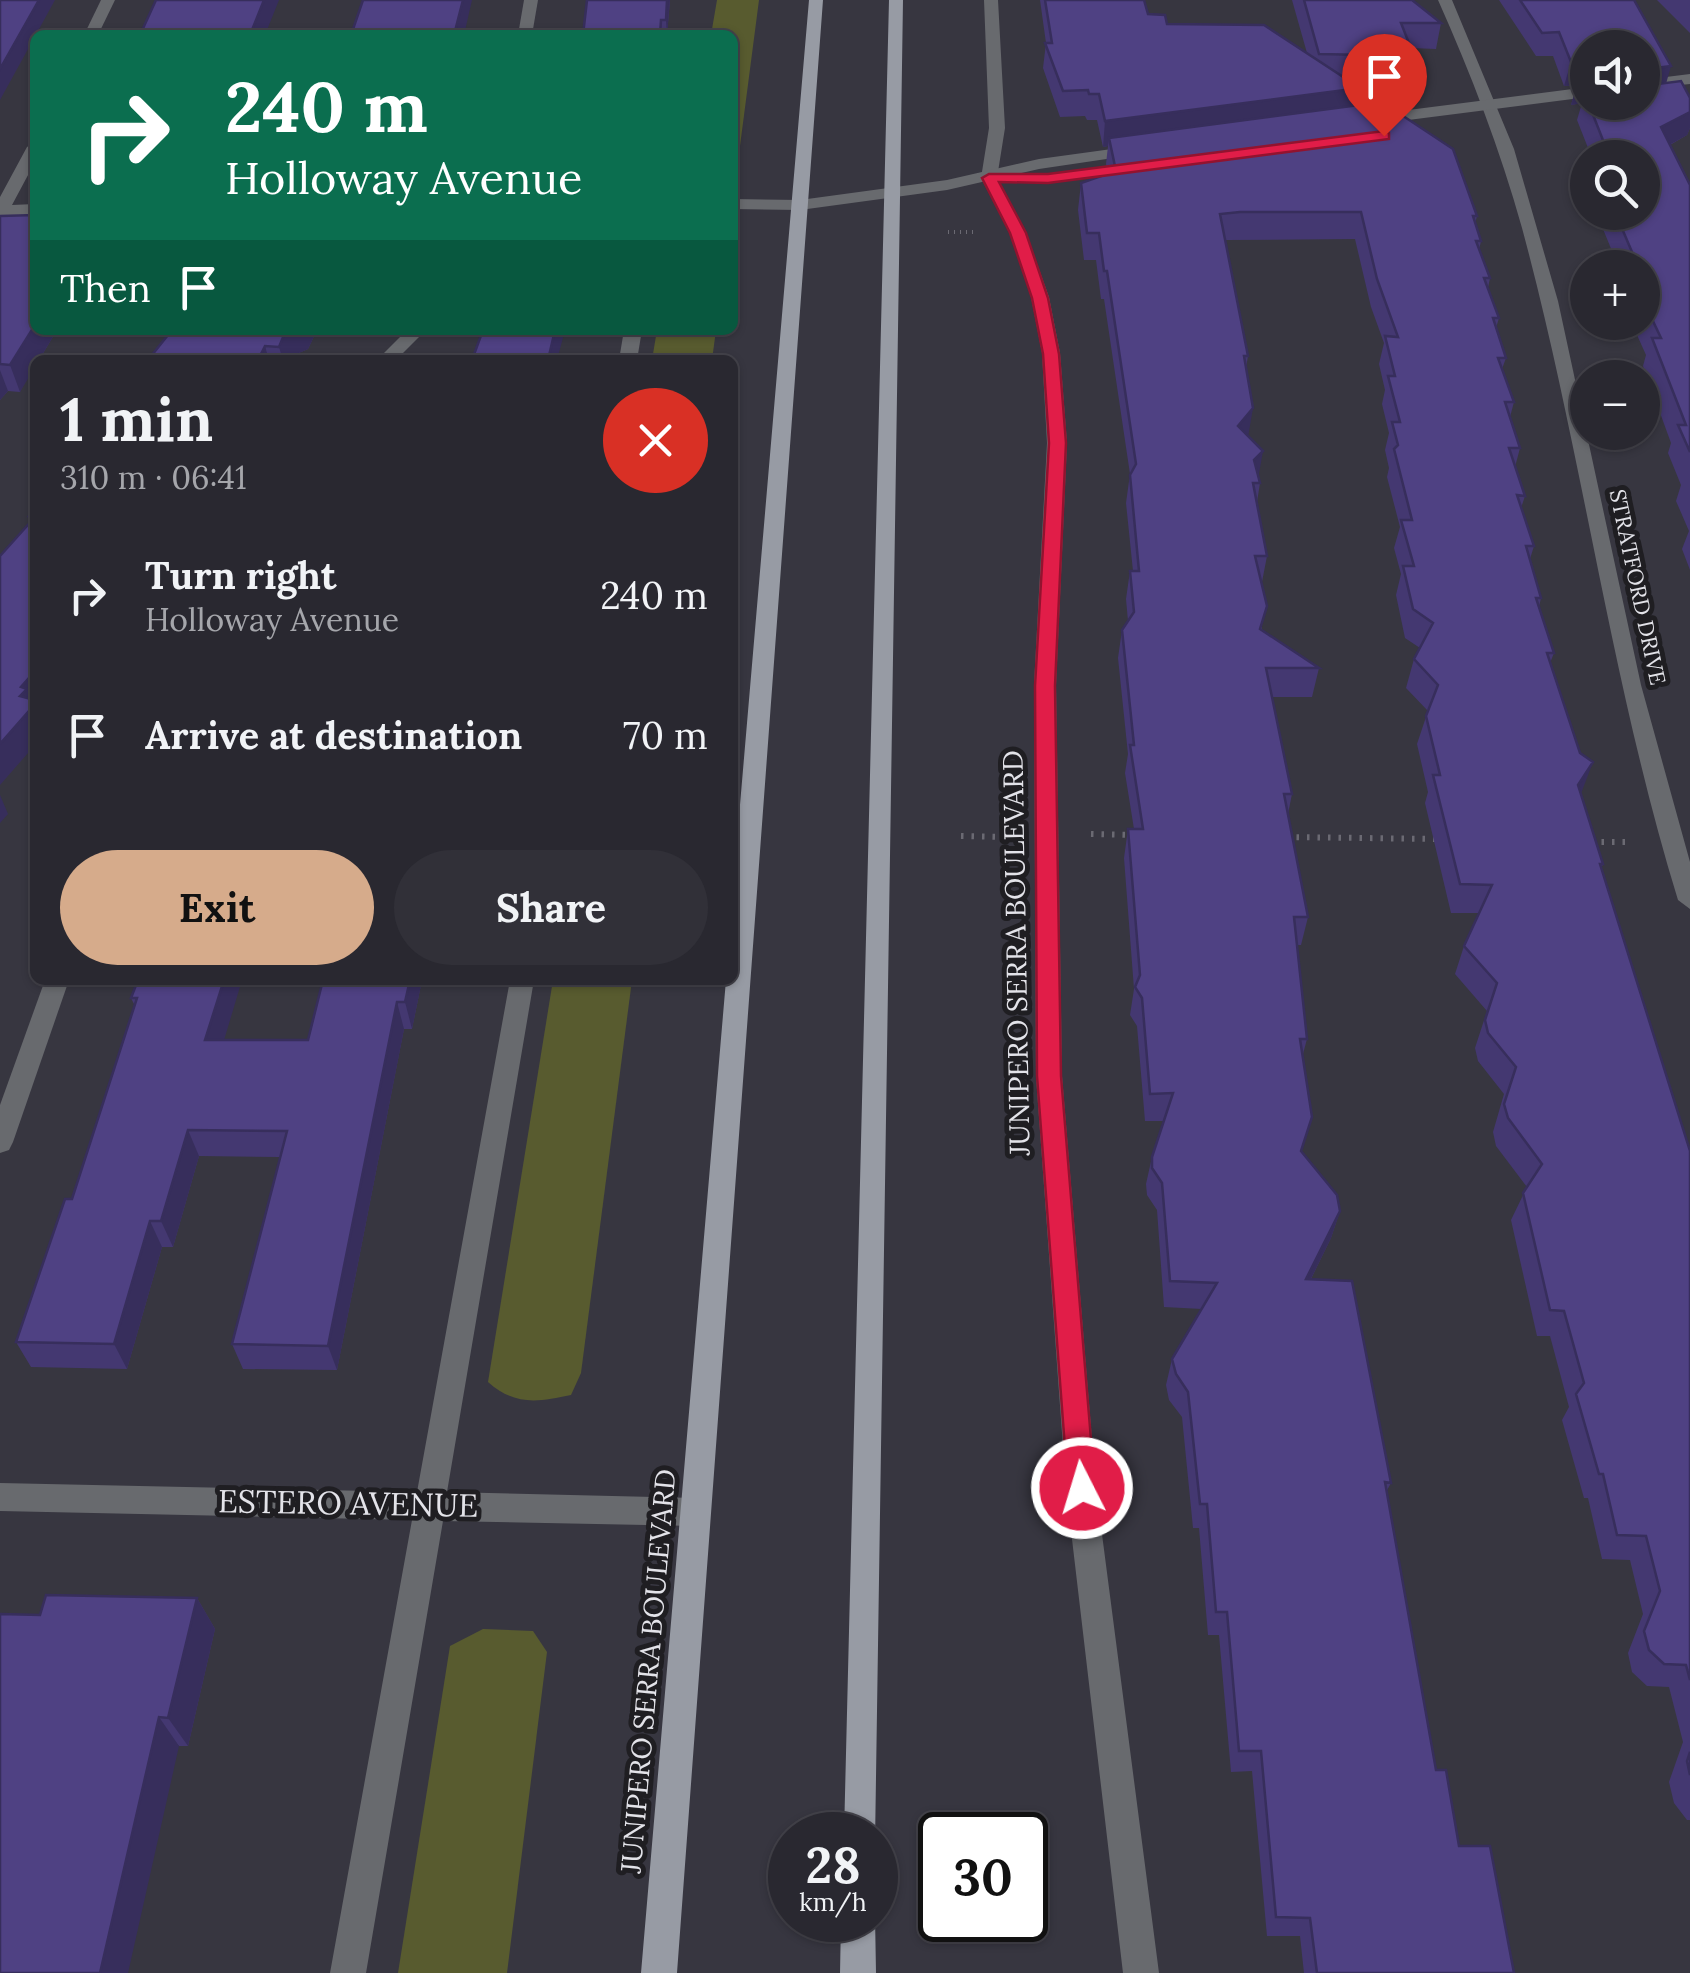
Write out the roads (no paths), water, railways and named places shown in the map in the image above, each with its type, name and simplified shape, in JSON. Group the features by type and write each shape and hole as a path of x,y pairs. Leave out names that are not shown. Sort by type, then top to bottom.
{"main road":[{"name":"JUNIPERO SERRA BOULEVARD","path":"738,984 816,0"},
{"path":"861,1812 896,0"},
{"name":"JUNIPERO SERRA BOULEVARD","path":"658,1973 738,985"},
{"path":"858,1973 859,1942"}],"street":[{"path":"93,30 108,0"},
{"path":"525,30 531,0"},
{"path":"989,178 998,128 991,0"},
{"name":"STRATFORD DRIVE","path":"1445,0 1496,112 1554,312 1584,445 1615,616 1690,900"},
{"path":"1660,84 1690,80"},
{"path":"1660,100 1690,96"},
{"path":"1342,124 1570,103"},
{"path":"1364,138 1496,112"},
{"path":"30,156 1,210 30,210"},
{"path":"738,204 800,205 989,178 1039,164 1155,157"},
{"name":"JUNIPERO SERRA BOULEVARD","path":"989,178 1018,233 1040,298 1051,354 1057,443 1045,686 1049,1076 1082,1488 1141,1973"},
{"path":"391,355 411,335"},
{"path":"0,1142 55,985"},
{"path":"348,1973 521,985"},
{"name":"ESTERO AVENUE","path":"0,1497 696,1512"}]}
